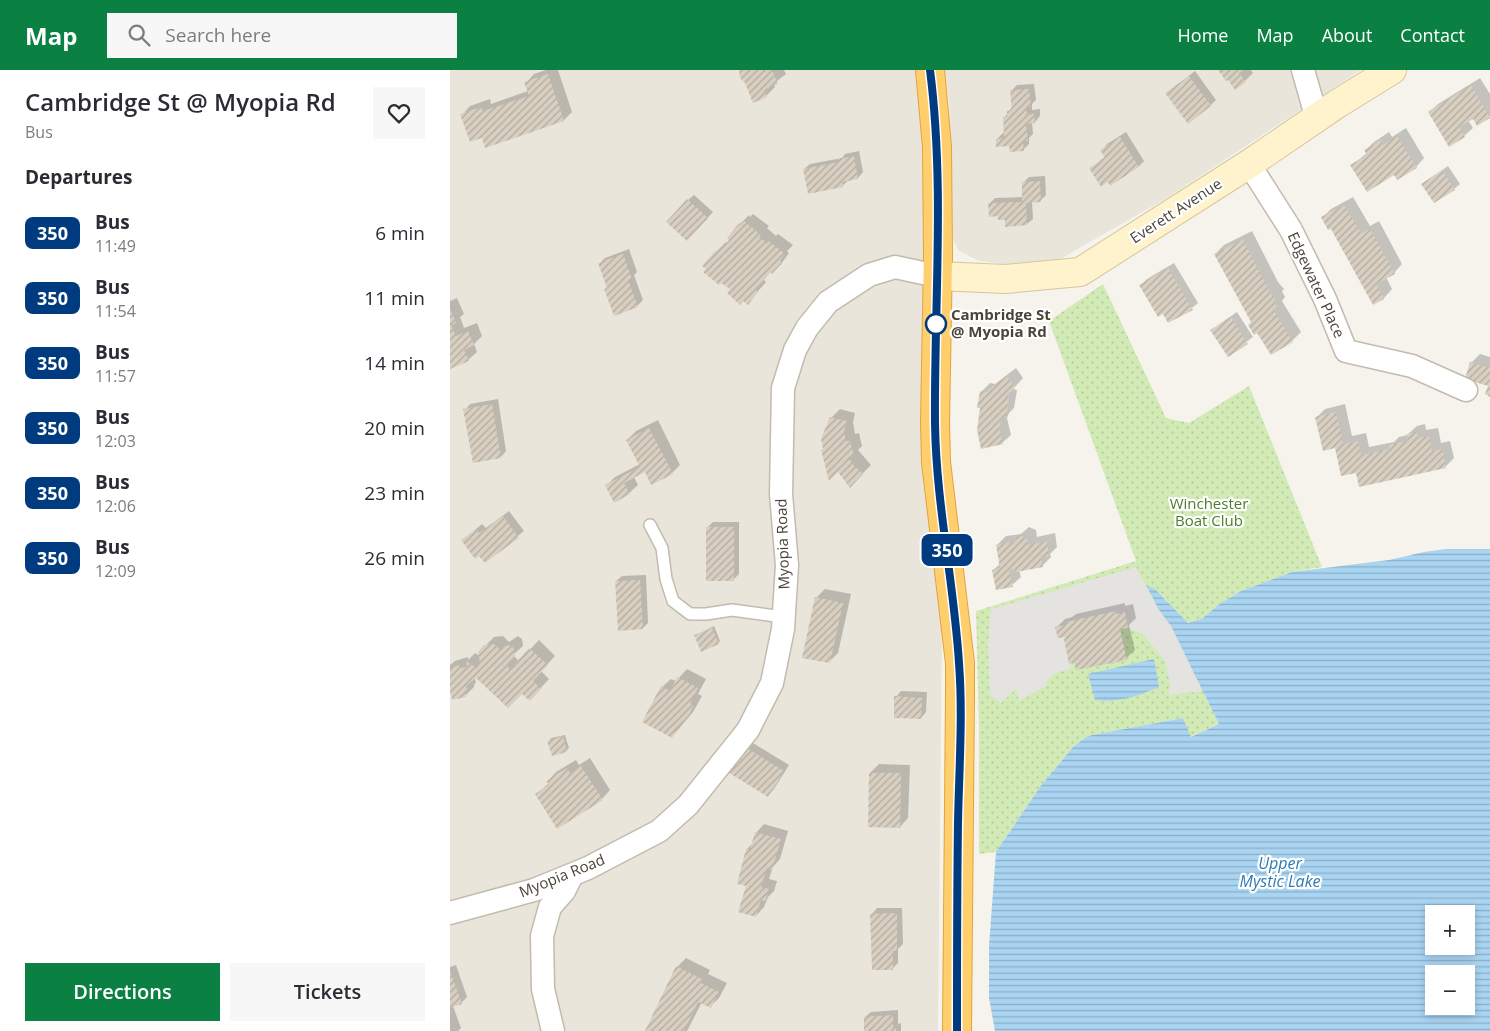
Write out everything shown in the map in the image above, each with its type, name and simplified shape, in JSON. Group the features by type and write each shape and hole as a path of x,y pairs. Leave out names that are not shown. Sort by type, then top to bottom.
{"highway":[{"path":"930,70 934,98 936,147 936,462 959,656 957,1031"}],"street":[{"path":"1303,70 1317,119"},
{"name":"Everett Avenue","path":"937,276 1006,279 1080,272 1392,70"},
{"name":"Edgewater Place","path":"1249,164 1291,230 1326,299 1346,351 1412,366 1466,390"},
{"name":"Myopia Road","path":"450,913 534,890 572,875 660,830 688,805 748,730 772,683 783,629 787,565 781,494 783,388 795,350 807,328 828,302 869,275 895,267 937,276"},
{"path":"554,1031 544,989 542,936 550,907 564,891 572,875"}],"lane":[{"path":"650,525 662,548 666,580 673,601 690,614 706,614 732,610 783,617"}],"shaded area":[{"path":"450,70 921,70 923,386 942,624 938,1031 450,1031"},
{"path":"945,70 1361,70 1167,198 1053,263 1004,264 979,261 959,251 951,236 949,102"},
{"path":"1136,567 1159,610 1171,625 1202,691 1169,695 1170,683 1165,661 1143,634 1128,628 1125,613 1117,614 1116,611 1066,622 1066,625 1055,627 1058,638 1063,637 1064,639 1071,669 1055,673 1047,680 1046,686 1019,701 1016,689 1001,703 990,695 988,644 991,609"}],"green space":[{"name":"Winchester Boat Club","path":"1103,284 1166,418 1189,423 1249,386 1322,567 1292,572 1241,591 1218,605 1203,618 1188,623 1162,595 1159,610 1171,625 1219,724 1190,737 1183,718 1092,735 1073,747 1040,787 996,852 979,854 979,729 976,611 1136,561 1049,321"}],"water":[{"name":"Upper Mystic Lake","path":"1446,549 1490,549 1490,1031 995,1031 989,998 989,946 996,852 1040,787 1073,747 1092,735 1183,718 1191,737 1219,724 1171,626 1159,610 1146,585 1155,589 1188,623 1203,618 1218,605 1241,591 1292,572 1389,560"},
{"path":"1154,659 1159,687 1128,698 1104,701 1095,700 1088,674"}],"building":[{"path":"739,70 772,70 778,84 764,90 767,97 753,103 745,83 740,78"},
{"path":"1218,70 1243,70 1239,73 1246,82 1235,90"},
{"path":"548,74 564,121 485,148 482,138 470,142 460,114 481,107 483,111 529,96 524,82"},
{"path":"1189,76 1211,106 1188,124 1165,93"},
{"path":"1471,85 1490,118 1477,126 1473,119 1459,127 1465,137 1449,147 1428,112"},
{"path":"1029,89 1031,107 1026,107 1027,115 1034,114 1035,123 1026,124 1028,141 1023,141 1024,151 1010,152 1009,146 996,147 996,139 1004,138 1003,117 1007,117 1007,111 1012,110 1010,90"},
{"path":"1397,136 1417,168 1397,180 1394,175 1367,192 1350,165 1367,155 1364,150 1380,140 1383,145"},
{"path":"1120,137 1139,167 1110,186 1108,182 1101,187 1089,168 1105,158 1100,150"},
{"path":"854,156 858,179 842,182 843,187 808,194 803,169 839,162 838,159"},
{"path":"1442,170 1455,190 1434,203 1421,184"},
{"path":"1040,181 1041,202 1026,203 1027,225 1005,227 1005,220 998,220 998,216 989,217 988,203 1022,202 1022,182"},
{"path":"687,199 708,218 687,241 666,222"},
{"path":"1344,205 1361,233 1370,229 1395,274 1376,284 1384,299 1373,305 1331,229 1328,230 1321,217"},
{"path":"744,221 761,235 759,237 767,243 769,241 785,254 780,261 782,263 772,274 770,272 756,290 758,292 748,305 743,301 740,305 727,293 730,289 721,283 719,285 703,272 706,269 702,266 716,250 719,252 739,223 741,225"},
{"path":"1243,239 1269,291 1276,299 1273,300 1277,307 1273,309 1293,342 1271,355 1257,333 1254,335 1248,325 1251,322 1214,254"},
{"path":"623,254 632,279 628,280 638,307 614,316 604,289 607,288 598,263"},
{"path":"1168,268 1193,310 1168,323 1163,314 1158,317 1139,285"},
{"path":"450,309 456,323 451,325 456,336 468,331 474,345 464,350 469,361 450,369"},
{"path":"1231,317 1248,344 1228,357 1210,330"},
{"path":"1470,362 1490,368 1490,397 1485,394 1488,386 1465,379"},
{"path":"1007,376 1015,388 1005,397 1009,398 1006,418 1002,418 999,427 1003,444 981,449 977,430 980,408 977,408 980,391 986,392"},
{"path":"492,404 501,458 473,463 463,409"},
{"path":"1336,412 1343,444 1358,441 1361,455 1389,449 1389,445 1408,441 1407,434 1417,432 1418,438 1429,436 1432,451 1442,449 1446,468 1359,487 1356,473 1341,476 1335,448 1323,451 1315,417"},
{"path":"830,417 847,421 844,431 846,441 850,441 854,456 848,457 863,474 850,488 838,472 829,481 821,450 823,449 821,439"},
{"path":"649,428 673,474 651,485 645,472 624,483 630,494 614,503 605,485 640,467 626,440"},
{"path":"503,516 519,538 485,563 479,556 475,559 461,540 476,529 479,533"},
{"path":"706,527 734,527 734,581 706,581"},
{"path":"1020,535 1027,539 1028,545 1047,541 1049,556 1041,558 1043,567 1016,572 1015,569 1009,570 1013,587 996,590 992,570 1000,568 996,545 1016,541 1015,537"},
{"path":"640,580 643,629 618,631 615,581"},
{"path":"815,597 843,603 830,663 802,658"},
{"path":"1116,611 1117,614 1125,612 1128,628 1120,629 1127,660 1076,670 1074,662 1069,664 1064,639 1069,636 1058,638 1055,627 1066,625 1066,622"},
{"path":"712,628 719,644 701,652 694,635"},
{"path":"494,644 501,651 502,647 509,645 514,648 515,656 506,665 510,669 529,648 548,665 533,681 541,689 530,701 522,694 508,708 476,678 466,686 468,692 465,693 466,697 452,700 450,668 459,665 460,668 467,667 466,661 477,668 480,663 478,652 484,645"},
{"path":"677,677 698,688 690,703 694,705 685,722 682,721 672,738 642,722 661,686 670,691"},
{"path":"894,696 922,698 921,719 894,718"},
{"path":"563,736 567,752 552,756 547,741"},
{"path":"742,745 784,771 768,797 726,771"},
{"path":"581,766 603,800 557,829 535,794 549,785 546,781 567,768 570,773"},
{"path":"869,773 901,773 900,828 868,827"},
{"path":"755,832 781,839 772,870 767,868 761,887 769,889 765,901 761,900 756,917 738,912 746,886 737,884 746,849 750,850"},
{"path":"897,913 897,951 893,951 893,970 872,970 870,914"},
{"path":"676,966 702,979 701,983 719,992 711,1008 698,1002 684,1031 645,1031"},
{"path":"450,971 462,1004 450,1008"},
{"path":"893,1015 893,1029 896,1028 896,1031 864,1031 864,1017"}],"bus line":[{"name":"350","path":"930,70 936,124 938,256 936,462 960,664 957,1031"}],"place":[{"name":"Cambridge St @ Myopia Rd","path":"936,324"}]}
